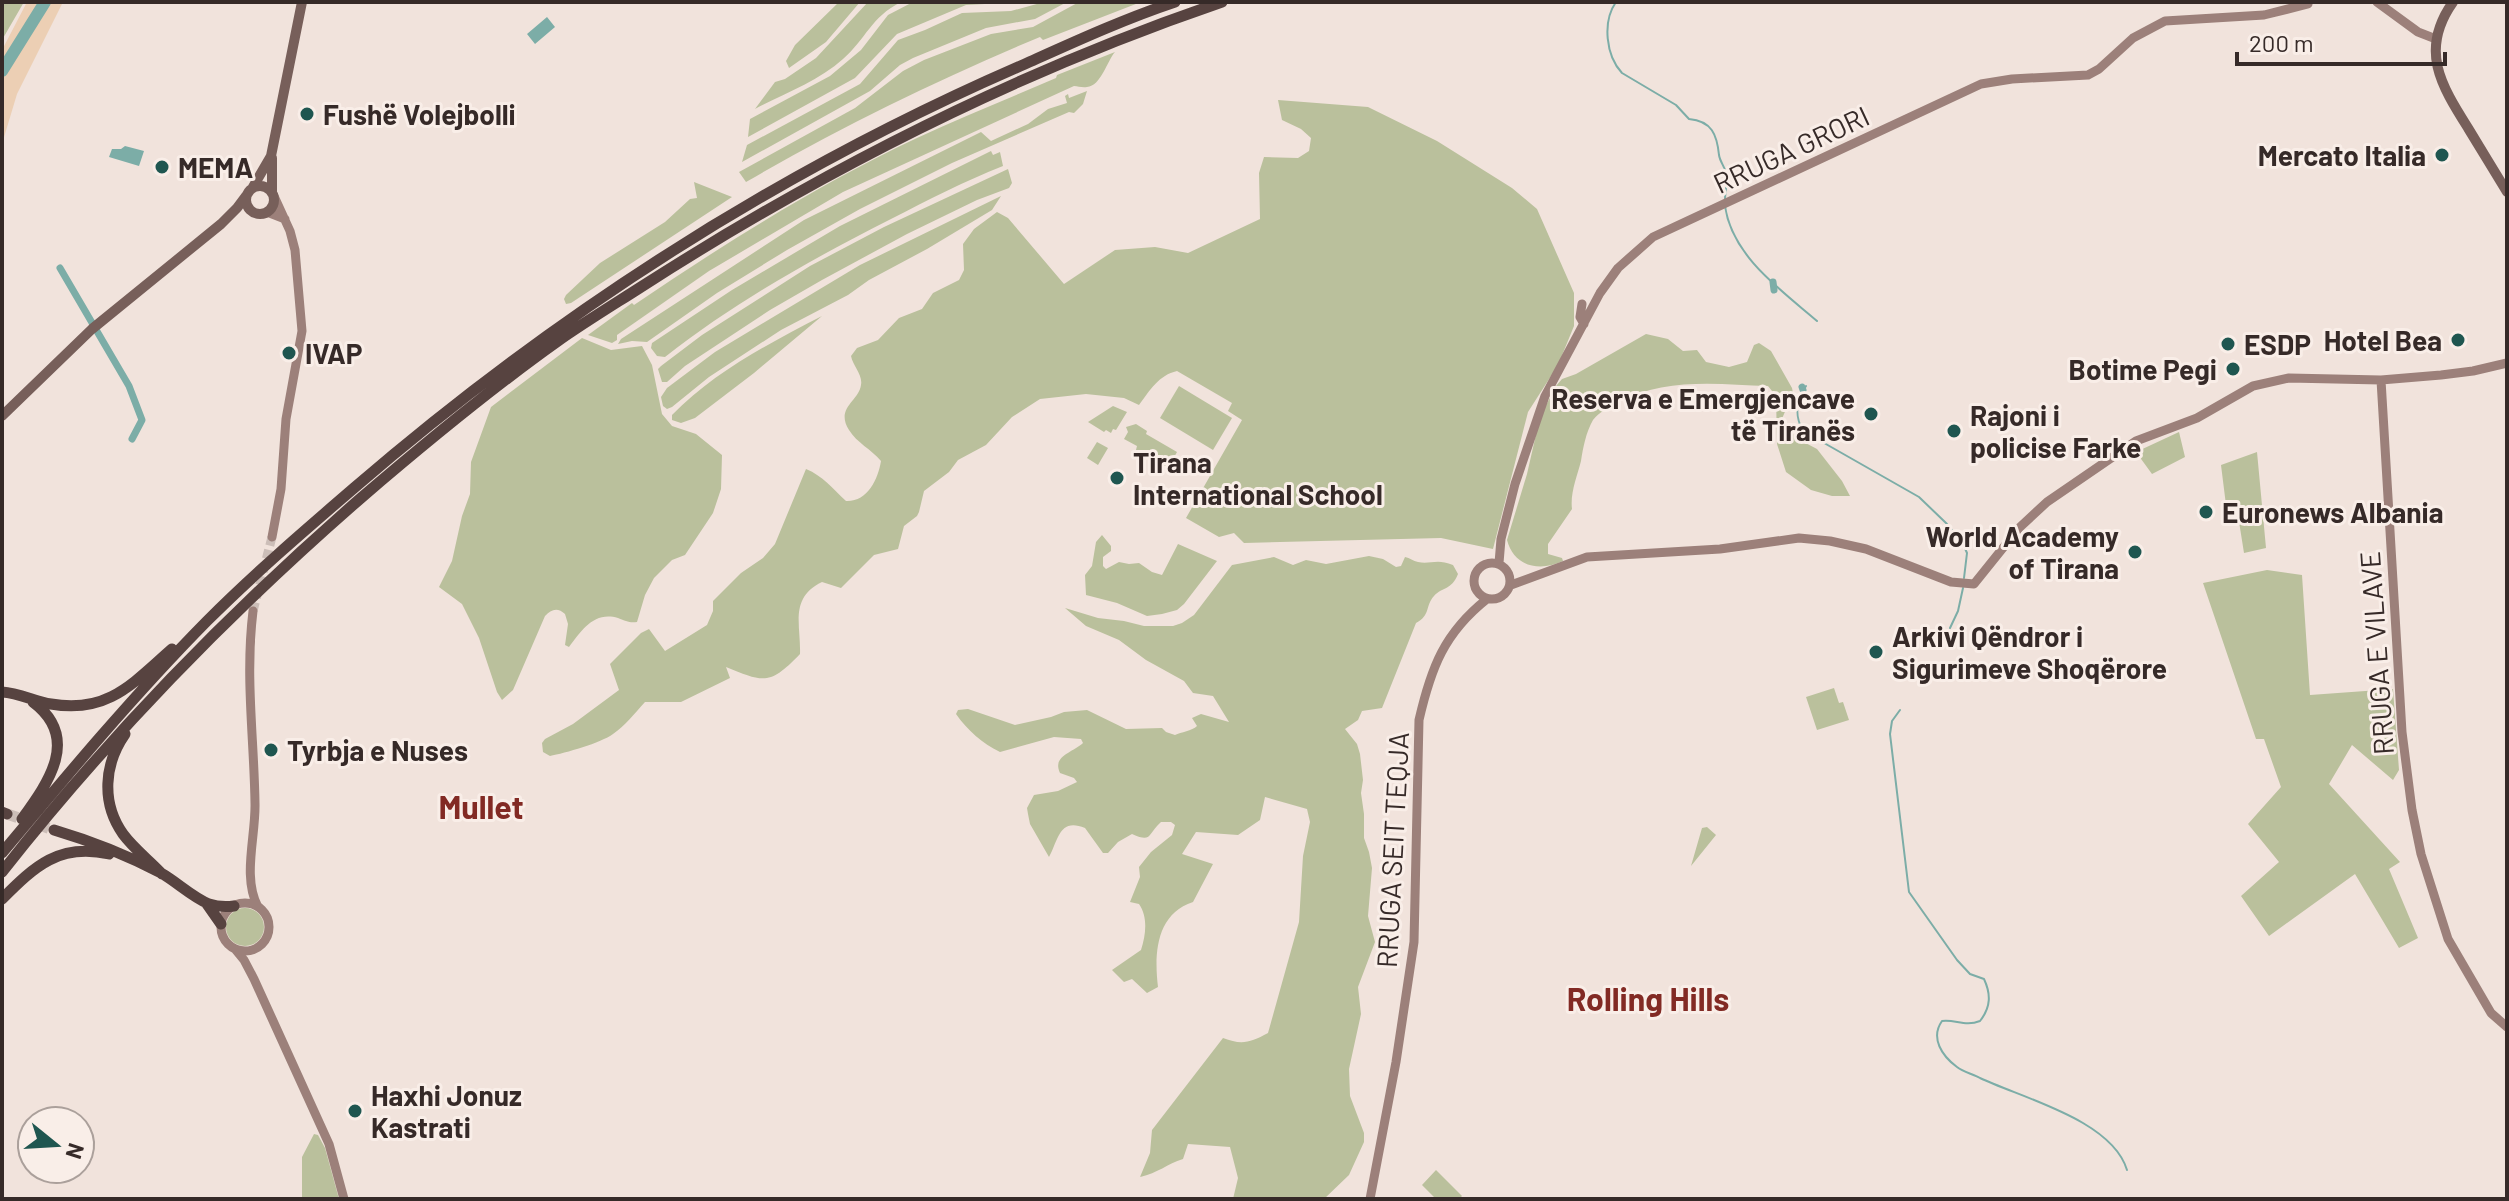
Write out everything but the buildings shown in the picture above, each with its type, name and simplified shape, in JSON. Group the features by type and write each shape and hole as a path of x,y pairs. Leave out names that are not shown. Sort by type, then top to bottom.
{"highway":[{"path":"2,853 187,642 265,566 457,402 601,296 755,200 846,149 996,76 1175,2"},
{"path":"2,872 144,705 229,618 320,534 466,411 558,341 757,215 919,128 1080,55 1222,2"},
{"path":"2,692 60,705 94,705 112,698 178,644 187,642"},
{"path":"2,845 48,780 57,756 55,731 48,718 37,705 22,696"},
{"path":"144,705 144,713 115,751 108,796 112,815 121,831 162,874"},
{"path":"54,830 130,858 207,903 237,905"},
{"path":"2,899 29,873 62,854 85,851 130,858"},
{"path":"207,903 221,924"}],"main road":[{"path":"267,212 274,204 271,156 302,2"},
{"path":"2268,15 2282,2"},
{"path":"2377,2 2418,32 2436,39"},
{"path":"2453,2 2436,39 2436,62 2441,82 2507,192"},
{"name":"RRUGA GRORI","path":"1494,563 1540,407 1600,293 1618,268 1653,237 1963,90 2012,79 2088,75 2133,38 2165,21 2268,15 2308,3"},
{"path":"2,416 87,333 221,224 249,192 271,156"},
{"path":"249,192 263,186 273,194 295,250 299,283 302,331 286,419 281,489 272,537"},
{"path":"249,192 246,204 249,210 257,214 267,212 285,219"},
{"path":"221,224 249,210"},
{"path":"1582,304 1580,317 1584,324"},
{"path":"1511,585 1587,557 1720,549 1783,538 1830,541 1866,549 1951,582 1972,584 2047,502 2136,441 2197,418 2253,386 2289,378 2381,380 2458,373 2507,363"},
{"name":"RRUGA E VILAVE","path":"2381,380 2402,732 2412,810 2421,854 2448,939 2491,1013 2507,1027"},
{"path":"1509,573 1511,585 1506,594 1497,599 1487,599 1478,593 1474,578 1478,570 1494,563 1509,573 1532,577"},
{"name":"RRUGA SEIT TEQJA","path":"1473,610 1478,593"},
{"name":"RRUGA SEIT TEQJA","path":"1370,1199 1396,1062 1414,942 1419,720 1438,656 1473,610 1487,599"},
{"path":"235,949 245,951 255,948 264,942 269,928 265,914 252,896 250,880 255,800 248,682 253,611"},
{"path":"250,880 237,905 224,915 221,924 224,938 244,960 254,979 329,1144 344,1199"},
{"path":"237,905 249,903 258,907"},
{"path":"254,979 252,961 255,948"}],"green space":[{"path":"2,2 24,2 2,40"},
{"path":"839,2 860,2 826,42 789,68 786,61 795,45"},
{"path":"868,2 901,2 883,14 833,67 755,109 775,82 785,79 816,58"},
{"path":"913,2 1022,2 966,5 897,34 855,78 748,137 750,119 830,76 861,50 888,15"},
{"path":"1044,2 1067,2 1035,19 986,28 913,58 870,91 742,162 747,145 860,84 898,40 962,13 1011,11"},
{"path":"1079,2 1141,2 1043,40 1040,37 965,70 854,123 746,182 739,172 855,108 903,71 924,60 991,34 1033,27"},
{"path":"1115,52 1092,86 1074,86 843,192 709,271 617,335 617,340 612,343 588,335 632,303 634,305 737,238 843,175 934,130"},
{"path":"1087,91 1083,104 1074,113 1069,112 952,163 860,209 717,293 647,342 618,344 621,339 804,220 981,132 991,141 1028,124 1048,109 1067,103 1065,96 1068,94 1069,98"},
{"path":"1278,100 1368,107 1437,141 1512,188 1537,209 1574,293 1574,326 1558,365 1528,412 1493,549 1441,538 1244,543 1234,533 1219,537 1186,518 1242,420 1228,411 1232,403 1177,371 1160,380 1139,405 1124,398 1086,394 1040,399 1012,417 986,445 958,460 949,472 924,491 919,512 904,526 898,549 874,555 841,588 822,582 812,588 805,596 799,613 800,654 774,676 759,678 726,667 730,678 681,702 645,702 622,727 600,741 550,756 543,752 545,739 573,724 619,690 610,664 641,633 649,629 665,651 707,625 713,611 713,601 775,544 806,469 846,501 866,494 881,461 856,439 845,422 846,410 861,385 851,356 857,348 878,340 899,318 922,309 933,293 959,280 964,270 963,244 974,229 997,212 1008,218 1064,284 1115,250 1155,247 1188,253 1260,219 1259,173 1264,157 1298,158 1309,151 1311,138 1282,120"},
{"path":"991,151 993,155 1000,152 1003,166 861,234 803,266 746,300 665,357 657,356 651,348 652,343 732,290 840,226"},
{"path":"1008,169 1012,183 1009,188 907,234 822,280 770,310 685,366 667,382 662,382 658,369 661,366 702,335 810,266 884,227"},
{"path":"694,182 732,197 566,304 566,295 600,263 665,222 690,199 697,198"},
{"path":"1001,196 992,210 848,295 781,330 709,377 672,407 667,409 663,406 661,397 667,388 715,352 860,265"},
{"path":"822,316 695,418 681,423 672,420 672,415 688,400 724,372"},
{"path":"1646,334 1668,339 1683,351 1697,350 1706,362 1729,367 1747,362 1754,345 1759,343 1771,351 1793,393 1781,421 1798,439 1817,449 1850,496 1832,496 1811,490 1786,472 1777,444 1776,396 1768,386 1691,384 1654,389 1617,403 1593,420 1574,485 1572,509 1548,544 1548,554 1563,561 1537,566 1529,565 1515,556 1507,540 1540,417 1556,386 1562,379"},
{"path":"582,338 611,350 642,346 652,365 662,414 672,426 696,434 722,455 721,489 713,513 685,555 672,560 654,578 637,622 602,617 589,624 569,647 565,645 568,624 565,614 557,610 550,612 545,616 513,690 502,700 479,638 462,604 439,587 452,561 470,494 471,462 491,407"},
{"path":"1179,386 1232,418 1213,450 1160,418"},
{"path":"1113,406 1127,412 1116,430 1104,432 1088,422"},
{"path":"1136,424 1147,431 1146,434 1177,452 1168,468 1136,450 1137,446 1124,439 1128,432 1126,427"},
{"path":"2179,432 2185,457 2152,474 2136,452"},
{"path":"1097,442 1108,448 1098,465 1087,458"},
{"path":"2257,452 2266,548 2244,553 2237,509 2226,505 2221,465"},
{"path":"1102,535 1111,546 1111,551 1103,557 1106,569 1119,562 1139,563 1162,575 1178,544 1217,561 1177,610 1147,616 1117,603 1086,595 1085,575 1092,566 1096,542"},
{"path":"1369,556 1383,559 1396,567 1401,566 1405,557 1422,563 1447,563 1453,565 1458,574 1450,586 1434,596 1424,617 1416,623 1382,708 1362,711 1358,720 1345,729 1357,744 1360,754 1364,838 1372,868 1368,916 1375,942 1358,987 1361,1014 1349,1069 1350,1096 1364,1133 1364,1142 1349,1175 1324,1199 1233,1199 1238,1178 1230,1147 1188,1144 1183,1159 1140,1177 1150,1153 1152,1130 1223,1038 1246,1042 1268,1033 1299,922 1303,856 1310,822 1307,809 1265,797 1260,820 1238,835 1196,832 1182,854 1213,864 1193,902 1171,916 1165,925 1158,949 1158,987 1147,993 1132,979 1124,982 1112,970 1141,950 1145,932 1144,914 1139,904 1130,902 1140,877 1139,867 1151,852 1172,835 1175,825 1161,822 1146,838 1132,834 1118,842 1108,853 1103,853 1085,828 1070,826 1061,832 1049,857 1030,824 1027,808 1034,795 1058,791 1077,782 1060,773 1058,767 1064,755 1083,743 1081,739 1054,737 1000,752 976,736 956,714 958,710 968,709 1015,725 1064,712 1087,710 1126,729 1162,728 1175,735 1197,726 1192,718 1201,714 1229,722 1213,696 1193,693 1184,681 1146,660 1119,640 1086,626 1065,608 1098,618 1144,626 1173,626 1194,615 1232,565 1274,557 1293,565 1306,560 1326,564"},
{"path":"2267,570 2302,575 2310,695 2393,689 2399,770 2393,780 2352,745 2329,784 2400,862 2389,869 2418,938 2399,948 2355,874 2269,936 2241,896 2279,862 2248,824 2281,787 2264,739 2256,739 2203,583"},
{"path":"1834,688 1849,720 1817,730 1806,697"},
{"path":"1707,827 1716,835 1691,866 1702,828"},
{"path":"245,908 259,913 264,927 259,941 245,946 231,941 226,927 231,913"},
{"path":"314,1134 318,1135 325,1148 339,1199 302,1199 302,1157"},
{"path":"1436,1170 1462,1196 1459,1199 1436,1199 1422,1185"}],"sand":[{"path":"27,2 63,2 17,94 2,144 2,50"}],"water":[{"path":"547,17 555,27 535,44 527,34"},
{"path":"125,146 144,151 139,166 109,157 112,149"}],"waterway":[{"path":"2,71 45,2"},
{"path":"1616,2 1608,29 1612,58 1622,73 1676,105 1689,119 1697,120 1712,130 1726,173 1725,200"},
{"path":"2125,2 2139,2"},
{"path":"1725,206 1729,224 1748,256 1760,271 1817,321"},
{"path":"60,268 129,386 142,420 132,439"},
{"path":"1773,282 1774,290"},
{"path":"1806,386 1797,408 1803,431 1919,497 1963,544 1967,553 1964,578"},
{"path":"1950,628 1963,588"},
{"path":"1900,710 1892,721 1890,734 1909,892 1957,960 1970,974 1984,979 1989,995 1988,1006 1980,1021 1942,1021 1937,1034 1939,1046 1947,1058 1962,1070 2085,1124 2104,1137 2127,1170"}],"tunnel":[{"path":"253,611 272,537"},
{"path":"7,814 54,830"}],"place":[{"name":"Fushë Volejbolli","path":"307,114"},
{"name":"Mercato Italia","path":"2442,155"},
{"name":"MEMA","path":"162,167"},
{"name":"Hotel Bea","path":"2458,340"},
{"name":"ESDP","path":"2228,344"},
{"name":"IVAP","path":"289,353"},
{"name":"Botime Pegi","path":"2233,369"},
{"name":"Reserva e Emergjencave të Tiranës","path":"1871,414"},
{"name":"Rajoni i policise Farke","path":"1954,431"},
{"name":"Tirana International School","path":"1117,478"},
{"name":"Euronews Albania","path":"2206,512"},
{"name":"World Academy of Tirana","path":"2135,552"},
{"name":"Arkivi Qëndror i Sigurimeve Shoqërore","path":"1876,652"},
{"name":"Tyrbja e Nuses","path":"271,750"},
{"name":"Haxhi Jonuz Kastrati","path":"355,1111"}],"district":[{"name":"Mullet","path":"481,806"},
{"name":"Rolling Hills","path":"1648,998"}]}
